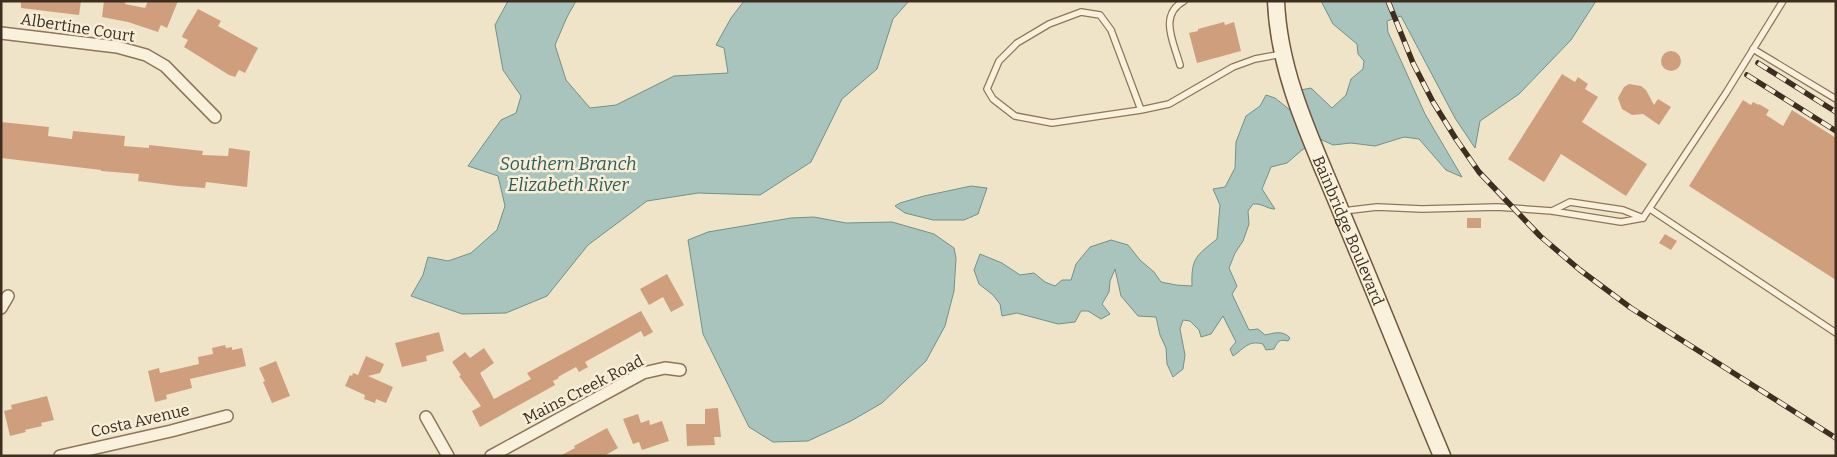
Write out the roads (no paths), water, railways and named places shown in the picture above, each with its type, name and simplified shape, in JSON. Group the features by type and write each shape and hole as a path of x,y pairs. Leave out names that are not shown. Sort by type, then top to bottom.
{"main road":[{"name":"Bainbridge Boulevard","path":"1276,1 1282,54 1301,116 1442,456"}],"street":[{"name":"Albertine Court","path":"1,32 117,47 146,55 165,66 215,117"},
{"path":"1,308 8,296"},
{"name":"Mains Creek Road","path":"491,456 505,452 643,373 665,368 680,370"},
{"name":"Costa Avenue","path":"60,456 227,416"},
{"path":"426,417 448,456"}],"lane":[{"path":"1180,65 1170,30 1169,17 1176,6 1184,1"},
{"path":"1341,211 1377,208 1496,207 1552,211 1620,222 1644,218 1783,1"},
{"path":"1141,110 1111,30 1100,15 1081,12 1049,24 1017,44 999,61 987,89 993,99 1014,116 1052,123 1141,110 1169,104 1234,67 1255,59 1282,54"},
{"path":"1754,49 1836,99"},
{"path":"1552,211 1570,202 1623,210 1644,218"},
{"path":"1650,209 1836,333"}],"water":[{"name":"Southern Branch Elizabeth River","path":"508,1 576,1 555,45 566,80 590,108 616,105 674,76 728,73 724,48 716,45 731,18 744,1 909,1 893,19 877,69 842,99 811,162 760,195 698,193 647,201 588,245 547,296 506,313 462,314 411,296 423,275 428,257 448,261 471,253 497,230 505,206 498,176 468,166 501,120 516,113 521,96 503,70 495,25"},
{"path":"1321,1 1596,1 1571,40 1519,94 1480,121 1475,148 1455,118 1401,16 1387,21 1388,32 1425,114 1462,177 1446,170 1419,139 1404,137 1375,146 1351,143 1333,145 1320,139 1302,150 1287,163 1271,167 1262,189 1275,209 1253,204 1248,211 1249,224 1243,241 1235,253 1229,268 1237,286 1232,294 1249,330 1258,329 1265,335 1281,333 1290,338 1288,341 1279,341 1274,349 1266,350 1263,344 1254,343 1233,356 1230,349 1236,342 1223,316 1211,334 1201,337 1199,330 1190,321 1183,320 1180,329 1185,355 1183,369 1173,377 1167,364 1166,348 1160,335 1156,317 1138,316 1121,296 1115,269 1110,281 1109,292 1102,304 1110,314 1101,319 1088,311 1081,311 1075,322 1058,324 1017,313 1002,316 1000,304 993,295 979,284 974,270 980,254 1002,263 1020,275 1034,273 1045,282 1055,286 1062,280 1071,280 1076,264 1090,247 1111,240 1128,245 1161,282 1192,286 1196,258 1217,239 1220,205 1213,189 1225,187 1235,168 1236,142 1246,116 1260,106 1266,95 1275,98 1290,110 1291,92 1311,88 1332,108 1346,95 1351,79 1363,69 1364,61 1358,54 1357,44 1333,24"},
{"path":"971,186 987,188 978,214 964,220 933,220 905,213 895,206 924,196"},
{"path":"814,217 846,223 892,222 934,234 954,248 956,258 954,291 945,326 926,361 882,403 851,421 808,441 773,442 749,427 703,334 688,240 708,232 791,218"}],"railway":[{"path":"1388,1 1413,63 1433,102 1456,139 1479,172 1540,236 1580,270 1631,308 1836,438"},
{"path":"1758,63 1836,112"},
{"path":"1747,75 1836,131"}]}
